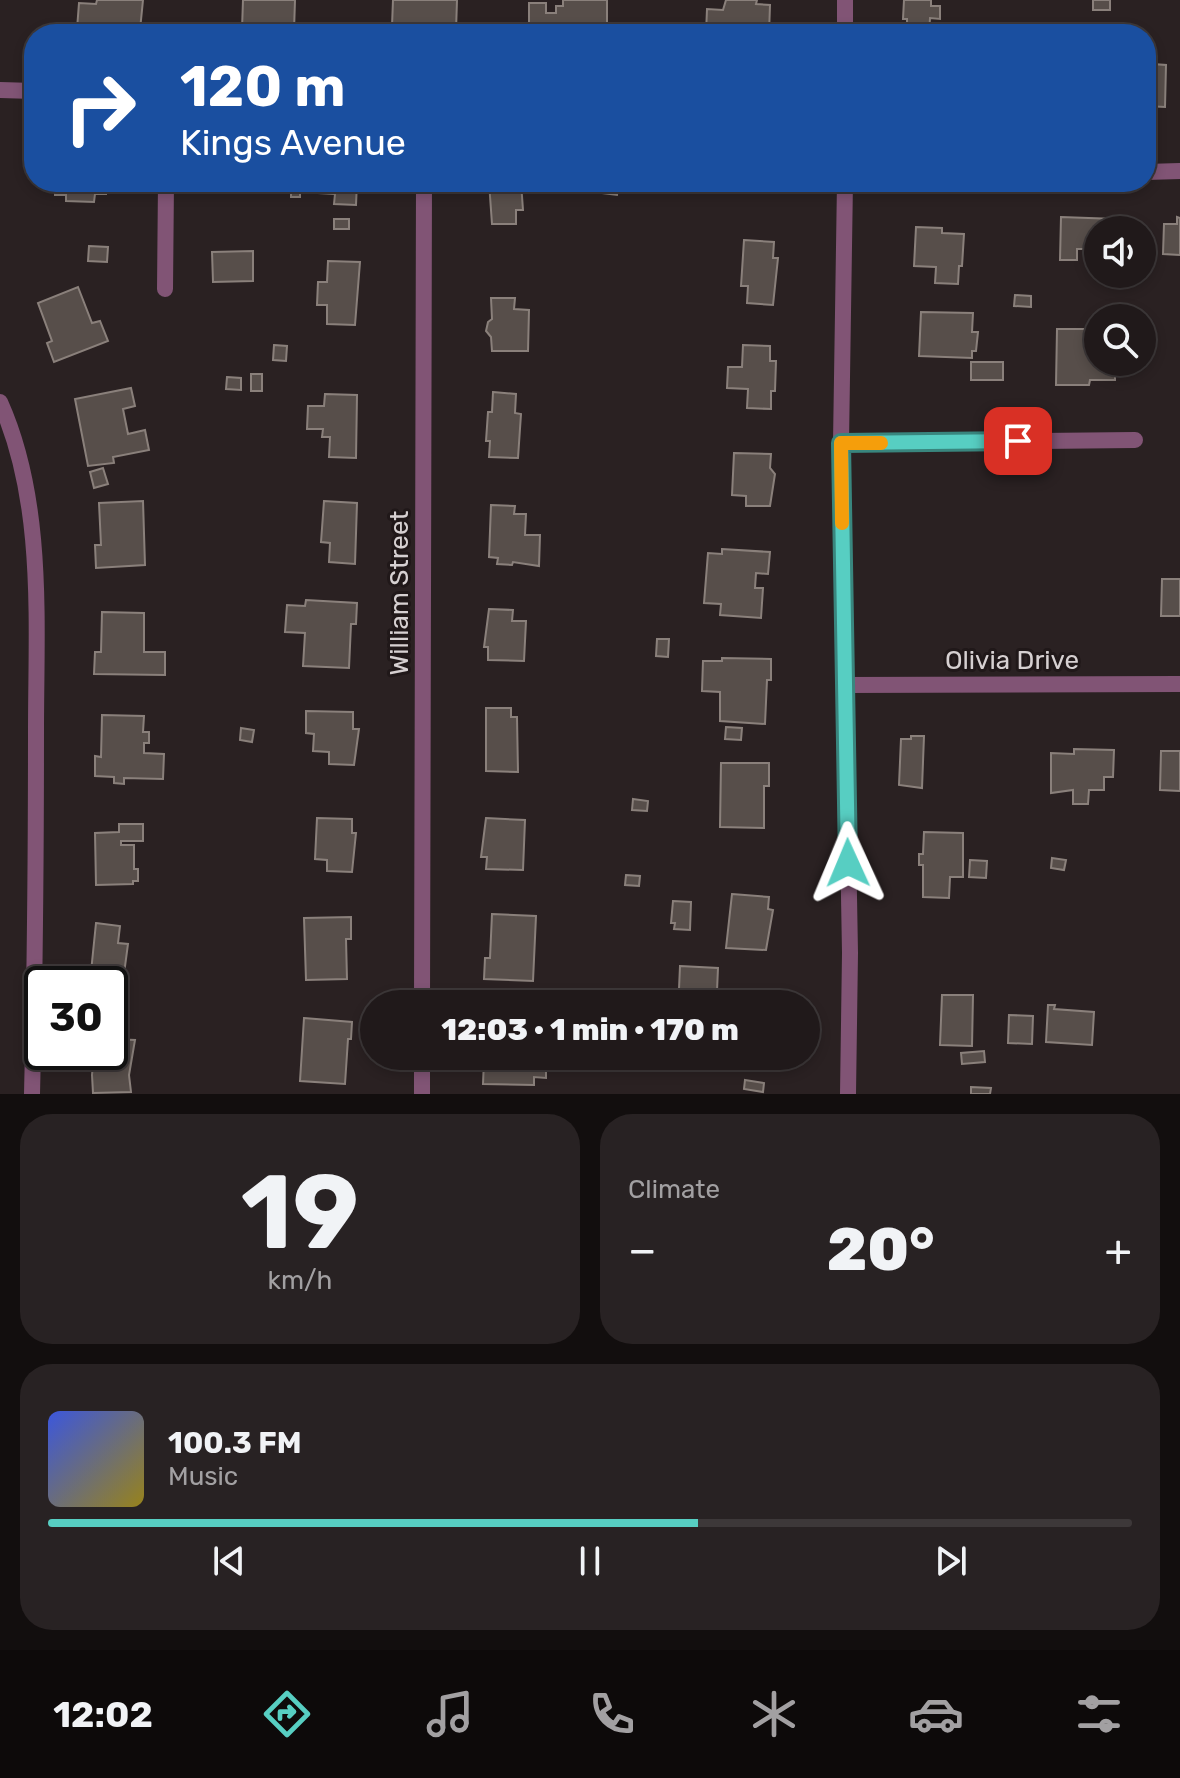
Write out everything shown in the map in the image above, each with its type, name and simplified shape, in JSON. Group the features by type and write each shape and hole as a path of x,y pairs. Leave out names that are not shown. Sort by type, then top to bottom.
{"street":[{"path":"845,0 845,24"},
{"path":"0,90 24,91"},
{"path":"1156,172 1180,171"},
{"path":"165,289 166,192"},
{"name":"William Street","path":"422,990 424,192"},
{"path":"845,192 841,443 850,953 848,1094"},
{"path":"0,402 13,432 34,541 36,928 32,1094"},
{"path":"841,443 1135,440"},
{"name":"Olivia Drive","path":"845,685 1180,684"},
{"path":"422,1070 422,1094"}],"building":[{"path":"97,0 143,0 141,24 77,24 79,3 96,4"},
{"path":"243,0 295,0 294,24 242,24"},
{"path":"393,0 457,0 456,24 392,24"},
{"path":"563,0 607,0 607,24 529,24 529,3 546,3 546,13 556,13 556,6 563,6"},
{"path":"726,0 757,0 756,4 770,5 769,24 706,24 707,9 723,10"},
{"path":"904,0 931,0 931,6 940,6 940,19 930,18 930,24 907,24 907,19 903,19"},
{"path":"1093,0 1110,0 1110,10 1093,10"},
{"path":"1156,64 1166,65 1165,107 1156,107"},
{"path":"55,192 106,192 95,194 94,202 66,201 66,195 55,195"},
{"path":"291,192 300,192 300,197 291,197"},
{"path":"300,192 357,192 356,205 334,204 335,194"},
{"path":"490,192 522,192 523,210 516,210 516,224 492,224"},
{"path":"1061,217 1084,218 1084,249 1077,249 1077,260 1060,260"},
{"path":"1177,217 1180,218 1180,255 1163,254 1164,224 1177,224"},
{"path":"334,219 349,219 349,229 334,229"},
{"path":"916,227 942,228 942,233 964,234 958,284 935,283 936,267 914,266"},
{"path":"744,240 774,242 773,258 778,258 773,305 747,303 748,286 741,286"},
{"path":"89,246 108,247 107,262 88,261"},
{"path":"253,251 253,281 213,282 212,252"},
{"path":"328,261 360,262 355,325 327,324 327,305 317,305 318,282 327,282"},
{"path":"78,287 92,323 100,321 108,341 54,362 47,343 52,341 38,303"},
{"path":"1015,295 1031,296 1031,307 1014,306"},
{"path":"491,298 515,298 514,309 529,310 528,351 492,351 491,337 486,331 492,319"},
{"path":"921,312 973,313 972,332 978,332 972,358 919,356"},
{"path":"1057,329 1084,329 1084,376 1115,376 1115,380 1090,380 1089,385 1056,385"},
{"path":"274,345 287,346 286,361 273,360"},
{"path":"743,345 770,346 770,361 776,361 771,409 747,408 748,389 727,388 728,367 742,367"},
{"path":"971,362 1003,362 1003,380 971,380"},
{"path":"251,374 262,374 262,391 251,391"},
{"path":"227,377 241,378 241,390 226,389"},
{"path":"131,388 135,406 123,409 128,434 145,430 149,450 113,457 114,463 88,466 75,399"},
{"path":"493,392 516,394 515,413 521,414 518,458 489,457 490,441 486,441"},
{"path":"325,394 357,395 356,458 329,457 330,437 322,437 323,429 307,429 308,406 324,406"},
{"path":"734,453 771,454 770,468 775,474 770,506 746,506 746,496 732,495"},
{"path":"103,468 108,484 94,488 90,472"},
{"path":"143,501 145,565 96,568 95,545 101,545 99,503"},
{"path":"324,501 357,503 355,564 329,562 330,543 321,542"},
{"path":"491,505 515,506 514,514 526,514 525,535 540,535 539,566 513,562 512,565 497,564 498,558 489,557"},
{"path":"722,549 770,552 768,574 756,573 755,588 763,588 761,618 720,615 721,604 704,603 708,553 722,554"},
{"path":"1162,579 1180,579 1180,616 1161,616"},
{"path":"306,600 357,603 356,624 351,624 349,668 303,666 305,633 285,632 287,605 305,606"},
{"path":"489,609 513,610 512,621 526,621 524,661 488,660 488,647 484,647"},
{"path":"102,612 144,613 144,652 165,652 165,675 94,674 95,652 101,652"},
{"path":"657,639 669,639 668,657 656,656"},
{"path":"722,658 771,659 765,724 720,721 720,692 702,691 703,661 722,661"},
{"path":"486,708 511,708 511,717 517,717 518,772 486,771"},
{"path":"306,711 353,712 353,729 359,729 354,765 329,764 329,752 313,751 314,734 306,733"},
{"path":"102,715 144,716 143,732 149,732 149,743 144,743 144,753 164,754 163,779 124,778 124,784 114,783 114,777 95,776 95,756 101,757"},
{"path":"726,727 742,728 741,740 725,739"},
{"path":"241,728 254,730 252,742 240,740"},
{"path":"911,736 924,736 922,788 899,785 901,739 911,739"},
{"path":"1074,749 1114,750 1113,777 1104,777 1104,790 1089,790 1088,804 1073,804 1073,790 1051,793 1051,753 1074,754"},
{"path":"1161,751 1180,751 1180,791 1160,790"},
{"path":"721,763 769,763 769,786 764,786 764,828 720,827"},
{"path":"633,799 648,801 647,811 632,810"},
{"path":"317,818 352,819 352,833 356,833 352,872 327,871 327,860 315,859"},
{"path":"486,818 525,820 523,870 486,869 487,857 481,857"},
{"path":"119,824 143,824 143,841 121,841 121,845 134,845 134,869 138,869 138,881 133,881 133,884 96,885 95,833 119,832"},
{"path":"924,832 963,833 963,877 950,877 949,898 923,897 923,865 919,865 919,854 923,854"},
{"path":"1052,858 1066,860 1064,870 1051,868"},
{"path":"970,860 987,861 986,878 969,877"},
{"path":"626,875 640,876 639,886 625,885"},
{"path":"732,894 769,897 768,909 773,910 766,950 726,948"},
{"path":"673,901 691,902 690,930 674,929 675,923 671,923"},
{"path":"492,914 536,916 533,981 484,979 485,958 490,958"},
{"path":"351,917 351,939 346,939 347,979 306,980 304,918"},
{"path":"96,923 120,926 118,943 128,944 125,966 92,966"},
{"path":"680,966 718,968 717,990 679,989"},
{"path":"942,995 973,995 972,1046 940,1045"},
{"path":"1048,1005 1055,1005 1054,1009 1094,1012 1092,1045 1046,1042"},
{"path":"1009,1015 1033,1016 1032,1044 1008,1043"},
{"path":"304,1018 352,1022 345,1084 300,1081"},
{"path":"128,1040 135,1040 129,1075 131,1092 93,1093 92,1070 128,1070"},
{"path":"984,1051 985,1062 962,1064 961,1053"},
{"path":"484,1070 546,1070 546,1078 534,1077 534,1085 483,1084"},
{"path":"745,1080 764,1083 763,1092 744,1089"},
{"path":"971,1087 991,1088 990,1094 971,1094"}],"slow traffic":[{"path":"842,523 841,443 881,443"}],"route":[{"path":"848,863 841,443 1018,441"}]}
